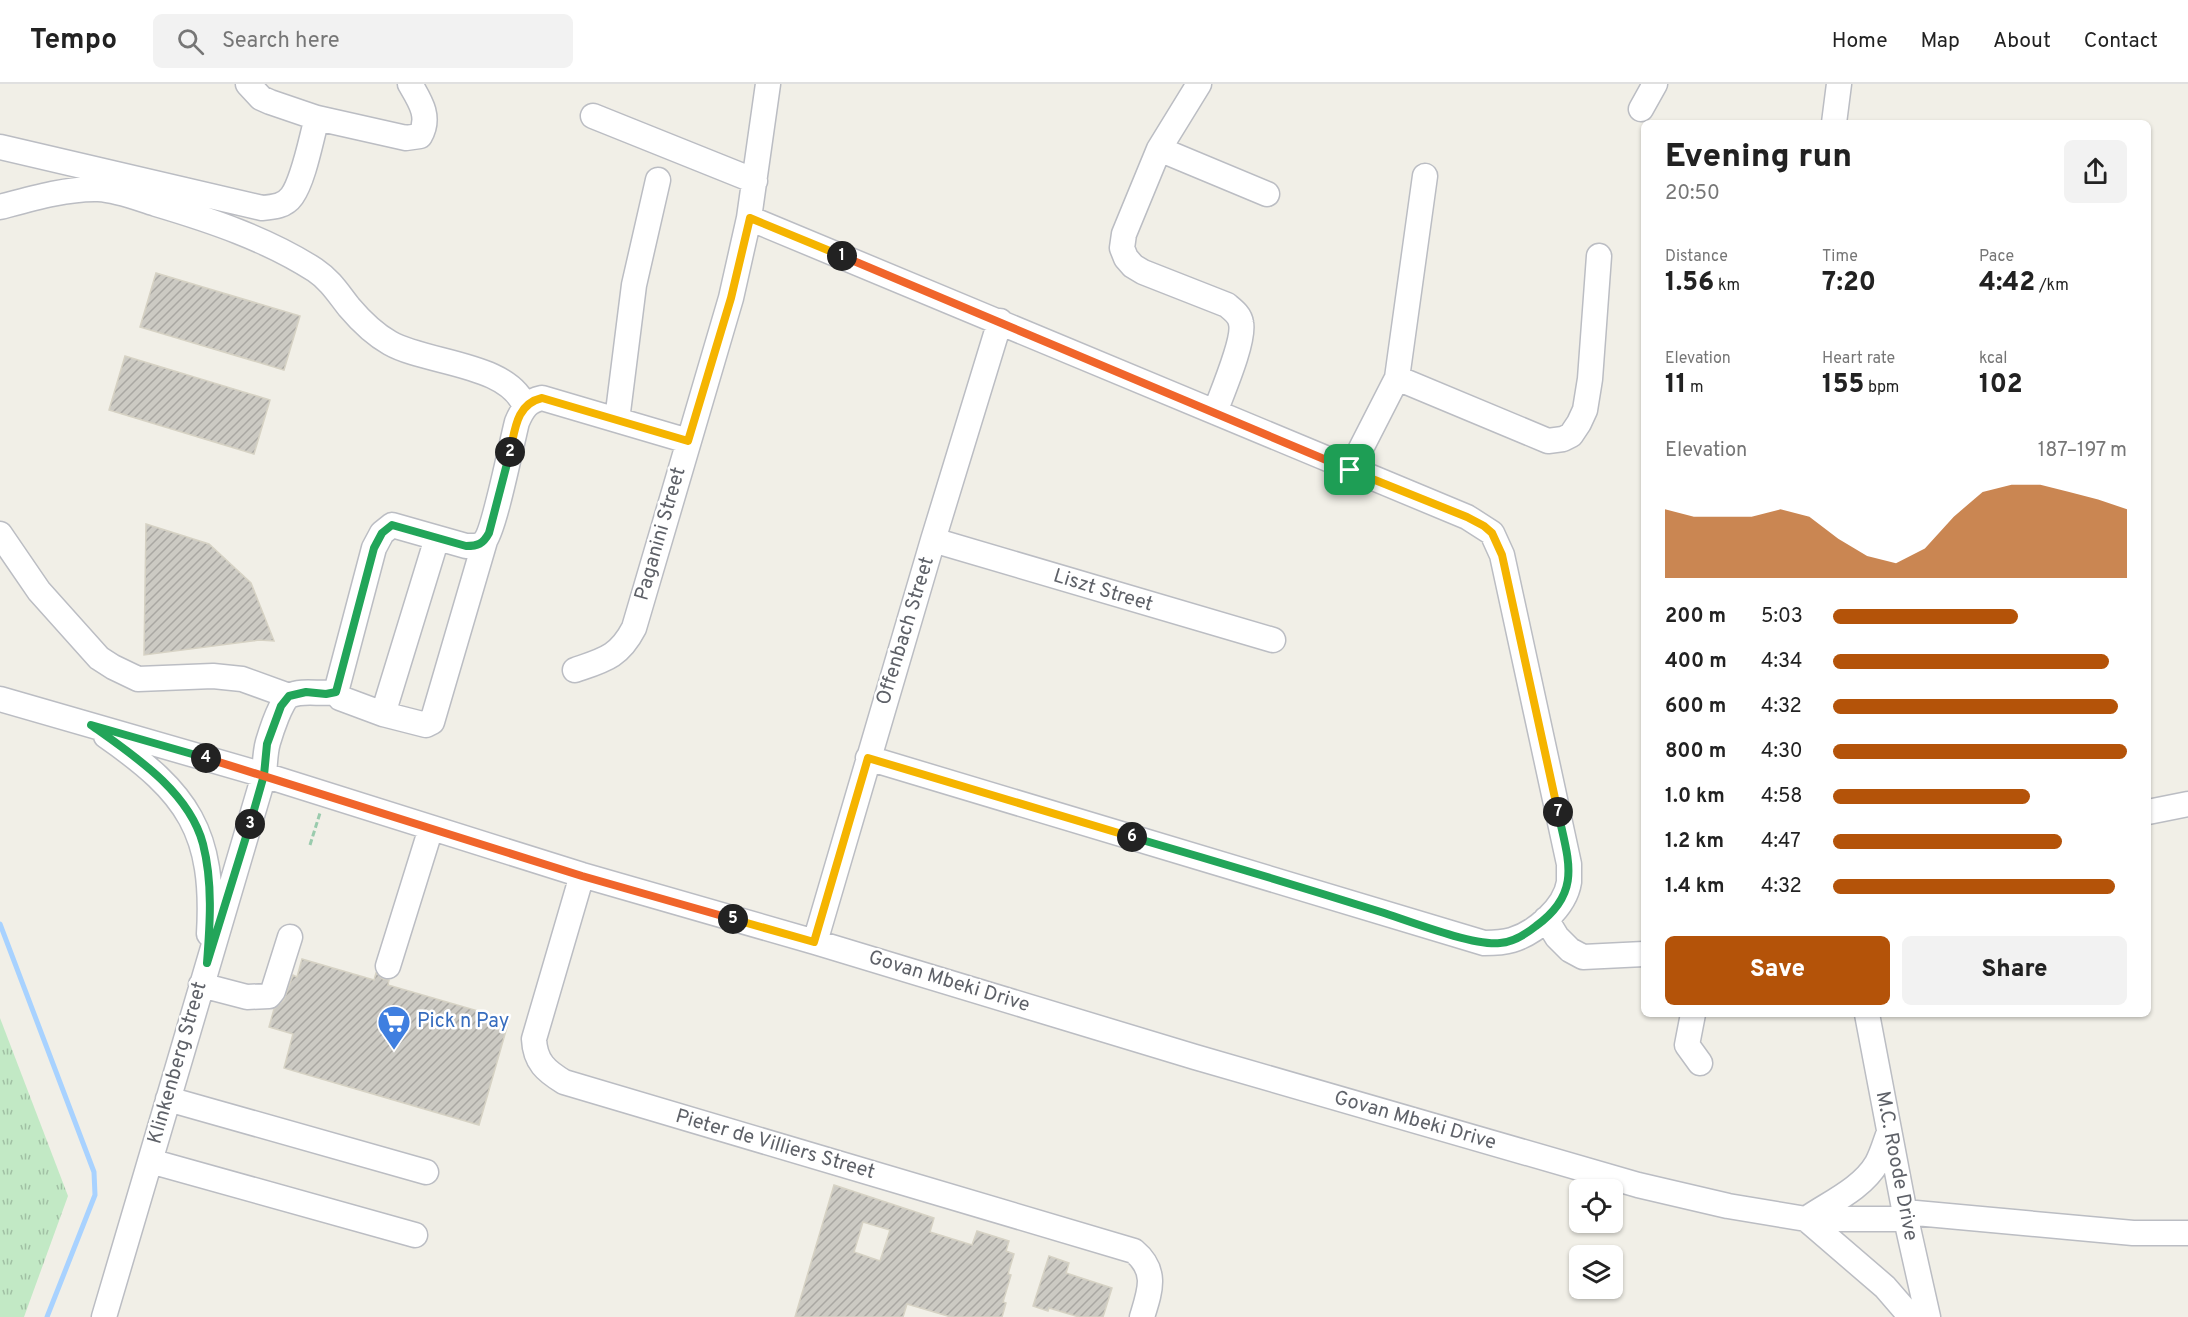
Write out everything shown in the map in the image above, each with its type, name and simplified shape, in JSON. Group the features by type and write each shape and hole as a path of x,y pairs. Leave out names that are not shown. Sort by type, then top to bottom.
{"street":[{"path":"248,84 261,98 317,118 406,138 420,136 426,118 410,84"},
{"name":"Paganini Street","path":"575,670 609,658 626,645 634,628 731,298 750,218 768,84"},
{"path":"1200,84 1159,149 1131,214 1122,248 1126,258 1133,266 1227,305 1236,311 1241,321 1242,335 1215,412"},
{"path":"1641,109 1655,84"},
{"path":"1834,120 1839,84"},
{"path":"593,116 755,182"},
{"path":"0,147 262,208 278,207 291,197 299,179 317,118"},
{"path":"1159,149 1267,194"},
{"path":"1350,470 1397,378 1425,176"},
{"path":"617,420 634,285 658,180"},
{"path":"0,207 75,191 102,189 202,218 270,246 316,270 334,285 356,316 389,342 406,351 461,365 503,382 514,388 521,396 525,407"},
{"path":"750,218 1467,517 1492,533 1502,555 1569,864 1569,884 1564,897 1546,919 1514,939 1500,943 1484,943 868,758"},
{"path":"1397,378 1548,441 1563,439 1570,435 1585,410 1590,379 1599,256"},
{"name":"Offenbach Street","path":"814,942 1000,321"},
{"path":"485,541 477,546 466,546 392,525 382,533 374,548 336,692 340,698 383,714 426,725 432,722 493,520 517,422 525,407 532,400 542,398 688,441"},
{"path":"0,534 39,591 99,658 138,679 213,676 242,679 289,696 306,692 326,694 336,692"},
{"path":"383,714 437,538"},
{"name":"Liszt Street","path":"933,540 1273,640"},
{"name":"Klinkenberg Street","path":"104,1317 264,775 267,744 281,706 289,696"},
{"name":"Govan Mbeki Drive","path":"0,699 264,775 582,876 814,942 1195,1057 1627,1182 1728,1206 1806,1219 1905,1216 2133,1233 2188,1233"},
{"path":"91,725 145,765 171,790 191,816 202,843 208,877 210,912 204,974 247,997 269,996 273,992 290,937"},
{"path":"2151,811 2188,804"},
{"path":"388,966 430,828"},
{"name":"Pieter de Villiers Street","path":"582,876 534,1040 535,1052 547,1071 564,1082 1134,1251 1143,1258 1151,1278 1142,1317"},
{"path":"1546,919 1557,937 1570,950 1583,957 1641,954"},
{"path":"1692,1017 1687,1045 1700,1064"},
{"name":"M.C. Roode Drive","path":"1868,1017 1905,1216 1928,1317"},
{"path":"168,1099 426,1172"},
{"path":"1889,1132 1876,1165 1866,1177 1855,1187 1806,1219 1879,1281 1911,1317"},
{"path":"150,1161 415,1236"}],"path":[{"path":"310,844 326,795"}],"green space":[{"path":"0,1018 68,1196 24,1317 0,1317"}],"building":[{"path":"156,273 300,316 284,370 140,327"},
{"path":"125,356 270,400 254,454 109,410"},
{"path":"146,524 209,544 251,583 274,641 259,640 144,655"},
{"name":"Pick n Pay","path":"302,959 374,980 376,973 383,979 389,980 388,985 509,1020 479,1125 284,1068 293,1034 269,1027 274,1009 284,1000 293,975 297,977"},
{"path":"834,1185 934,1218 930,1232 972,1245 977,1231 1009,1241 1006,1251 1014,1254 1008,1274 1011,1275 1003,1302 1006,1303 1002,1317 951,1317 907,1304 903,1317 795,1317","holes":["863,1222 890,1230 880,1261 854,1252"]},
{"path":"1049,1256 1069,1263 1066,1273 1112,1288 1103,1317 1079,1317 1033,1306"}],"waterway":[{"path":"0,924 94,1172 95,1195 47,1317"}],"place":[{"name":"Pick n Pay","path":"394,1051"}],"route":[{"path":"1350,470 1000,321 750,218 731,298 688,441 542,398 532,400 520,414 517,422 493,520 485,541 477,546 466,546 392,525 382,533 374,548 336,692 326,694 306,692 289,696 281,706 267,744 264,775 231,891 207,963 210,912 208,877 202,843 191,816 171,790 145,765 91,725 264,775 582,876 814,942 868,758 1484,943 1500,943 1514,939 1532,929 1556,909 1569,884 1569,864 1502,555 1497,541 1484,526 1350,470"}]}
